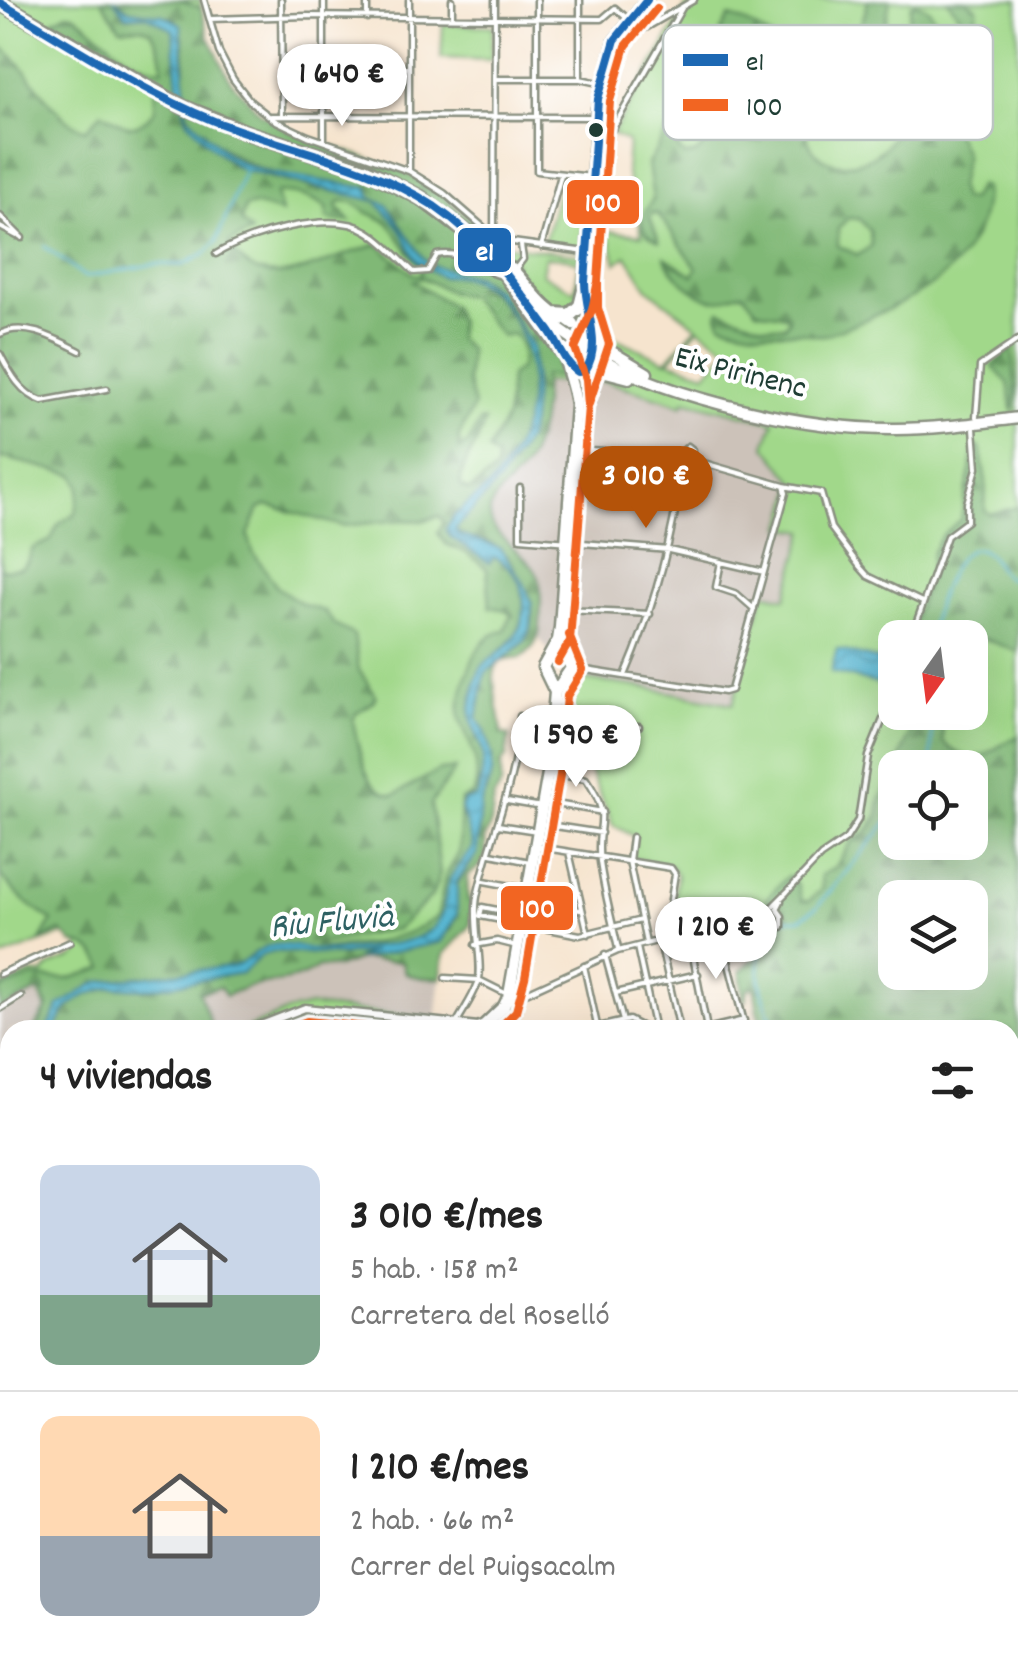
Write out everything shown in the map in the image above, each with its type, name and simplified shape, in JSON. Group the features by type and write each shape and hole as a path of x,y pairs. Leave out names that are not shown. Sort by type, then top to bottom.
{"highway":[{"name":"Eix Pirinenc","path":"8,0 157,90"},
{"name":"Eix Pirinenc","path":"0,3 157,90 210,115 382,177 482,236"},
{"path":"482,236 548,310 568,326"},
{"path":"482,236 562,352"},
{"path":"548,310 563,316 580,306"}],"main road":[{"path":"566,673 557,653 564,609 576,405 562,352 568,326 580,306 584,282 602,84 613,45 647,0"},
{"name":"Eix Pirinenc","path":"482,236 495,255 600,358 640,376 732,404 812,422 876,429 939,428 1014,417"},
{"path":"576,405 596,343 584,282"},
{"path":"568,326 582,322 590,326"},
{"path":"596,343 648,373 732,404"},
{"path":"569,367 578,372 610,373 691,393"},
{"path":"580,388 596,374 610,373"},
{"path":"557,653 543,664 566,673"},
{"path":"491,1020 505,1003 518,946 548,773 555,692 566,673"}],"street":[{"path":"281,0 282,116"},
{"path":"324,0 324,141"},
{"path":"366,0 366,18"},
{"path":"409,0 409,170"},
{"path":"452,0 452,18"},
{"path":"482,236 494,116 495,0"},
{"path":"537,0 537,171 592,177"},
{"path":"580,0 580,78"},
{"path":"210,19 602,19 616,0"},
{"path":"613,45 694,0"},
{"path":"206,2 220,52 233,79 268,116 289,128 409,170 444,193 482,236 586,252"},
{"path":"612,8 629,20"},
{"path":"672,25 682,8"},
{"path":"593,162 663,41"},
{"path":"324,68 409,68"},
{"path":"494,79 580,78 602,84"},
{"path":"282,79 324,79"},
{"path":"268,116 596,117"},
{"path":"542,247 561,174"},
{"path":"0,216 22,238 0,227"},
{"path":"216,254 258,233 314,224 354,225 367,230 414,272 428,272 436,258 448,253 471,259 493,274 504,276"},
{"path":"515,268 523,258 522,245"},
{"path":"0,334 29,329 80,351"},
{"path":"976,416 980,366 1018,340"},
{"path":"0,354 10,374 33,398 42,401 107,389"},
{"path":"916,620 948,534 967,521 967,503 977,468 974,428"},
{"path":"626,674 650,614 669,550 682,451 688,446 693,450 692,459"},
{"path":"575,450 683,457 784,486 822,492 830,528 868,576 922,602"},
{"path":"566,673 626,674 728,692 733,686 786,495 784,486"},
{"path":"520,488 520,538 669,550 764,572"},
{"path":"721,562 716,587 737,594 754,609"},
{"path":"564,609 650,614"},
{"path":"457,1020 480,980 476,945 482,874 507,801 520,716"},
{"path":"552,732 638,726"},
{"path":"445,978 480,980 505,1003 618,951 766,913 820,856 846,838 858,820 868,756 879,730"},
{"path":"548,773 586,779 598,796 603,812 598,857 618,951"},
{"path":"507,801 603,812"},
{"path":"496,825 602,834"},
{"path":"632,838 629,861 646,943"},
{"path":"535,846 664,866 675,874 666,930 660,941 678,1020"},
{"path":"569,852 588,934"},
{"path":"490,854 532,863"},
{"path":"484,882 582,910"},
{"path":"783,921 776,909 787,892"},
{"path":"477,916 522,919 588,934 641,920"},
{"path":"719,926 744,1020"},
{"path":"688,934 703,1020"},
{"path":"0,974 70,942"},
{"path":"476,945 498,942 518,946"},
{"path":"637,946 650,1020"},
{"path":"605,956 622,1020 628,1020"},
{"path":"584,966 596,1020"},
{"path":"616,993 698,974"},
{"path":"0,1009 21,996"},
{"path":"274,1020 305,1008 404,1020"}],"shaded area":[{"path":"605,381 682,405 683,400 774,422 765,445 795,482 805,531 758,701 744,708 613,683 579,679 573,686 539,638 541,591 537,575 493,526 490,510 495,499 518,477 532,452 542,418 543,382"},
{"path":"360,959 403,962 412,976 441,978 436,1020 304,1006 268,1020 209,1020 199,993 220,987 226,996 239,987 311,974 318,967 337,967"},
{"path":"41,990 48,1007 42,1020 0,1020 0,1009"}],"green space":[{"path":"0,0 200,0 217,73 259,118 440,197 503,245 581,255 578,302 599,331 666,361 697,326 648,289 627,256 616,263 608,231 642,235 626,171 628,142 612,134 663,46 663,140 993,140 993,25 676,25 686,7 695,0 1018,0 1018,1020 989,1020 924,990 988,990 988,880 878,880 878,968 774,920 767,910 754,913 755,906 714,914 709,925 671,934 677,875 671,866 631,858 635,837 613,825 577,741 561,728 563,694 579,679 733,704 764,593 786,598 805,531 783,527 795,482 765,445 774,422 684,400 683,405 605,381 543,382 542,414 530,455 490,507 496,531 536,574 540,590 539,632 530,650 520,658 506,659 497,665 494,675 501,734 509,736 501,764 501,786 494,797 485,839 486,854 480,866 467,876 468,900 472,902 470,926 444,954 441,978 405,973 402,962 360,959 337,967 318,967 297,978 248,987 226,996 220,987 199,993 209,1020 39,1020 46,1009 36,986 0,1010 0,987 31,973 43,974 79,953 78,944 66,933 0,958","holes":["545,257 579,263 575,291 542,274","699,328 728,349 706,373 668,361"]},
{"path":"101,0 114,0 127,17 146,15 173,30 178,85 187,120 227,161 240,169 276,179 374,200 393,217 429,269 442,277 470,279 507,310 528,350 530,377 525,427 499,474 446,529 451,537 489,563 494,557 514,573 520,584 523,608 516,633 484,666 476,683 471,715 483,753 482,776 476,799 467,800 461,808 473,847 450,879 442,912 432,929 410,940 378,946 331,950 273,946 233,966 97,982 59,1006 52,1020 42,1020 48,1007 41,990 0,1009 0,990 32,977 68,979 104,968 92,951 73,944 61,931 41,940 52,921 23,900 0,875 0,554 1,570 21,568 33,548 50,541 59,524 76,512 80,487 75,475 0,457 0,46 73,123 86,130 102,112 124,125 136,126 155,109 155,81 52,21 67,13 74,14 125,55 162,69 154,36 140,27 120,28","holes":["276,193 296,194 327,208 327,218 333,221 350,221 337,206 340,201 353,202 388,222 421,269 421,275 413,274 377,244 294,272 265,273 251,268 229,243 251,232 241,221 245,207 255,205 281,213","422,278 469,296 501,336 516,337 522,354 520,368 510,376 506,418 488,451 497,458 496,470 469,491 461,486 461,479 485,421 480,421 469,442 459,449 459,436 474,406 467,380 469,350 457,339 459,322 452,306 413,281","267,505 342,526 422,521 439,516 444,522 438,533 446,544 465,552 487,569 490,607 511,615 505,630 489,637 479,648 465,680 459,714 474,757 476,785 473,795 461,800 459,853 445,877 438,914 410,932 374,943 326,948 314,945 397,929 432,896 440,873 431,804 455,769 440,770 394,795 375,786 364,767 353,721 356,713 376,696 359,670 354,635 335,625 324,611 304,605 277,587 253,552 248,535 259,509"]},
{"path":"118,0 180,0 201,8 209,37 230,80 261,114 292,132 401,170 441,194 515,264 514,268 548,308 565,376 543,376 542,411 535,445 521,472 493,501 490,515 496,531 537,574 541,591 540,627 530,650 520,658 506,659 497,665 494,675 501,734 509,736 501,764 501,786 494,797 485,839 486,854 480,866 467,876 468,900 472,902 470,926 444,954 441,978 405,973 402,962 360,959 337,967 318,967 297,978 248,987 226,996 220,987 199,992 209,1020 60,1020 67,1008 84,996 110,987 144,989 242,973 262,955 273,951 342,955 373,951 358,957 438,943 457,916 456,886 477,854 481,803 492,774 485,731 477,719 481,683 488,669 522,644 533,621 529,596 502,552 455,529 513,461 531,415 531,347 502,297 475,277 442,269 424,259 391,210 370,196 370,189 281,175 222,148 187,111 184,47 175,18 129,10"},
{"path":"868,0 890,0 886,25 860,25"},
{"path":"947,0 965,0 977,8 977,15 967,24"},
{"path":"915,3 933,15 936,25 906,25"},
{"path":"729,17 750,25 724,25"},
{"path":"443,24 493,26 491,60 441,58"},
{"path":"663,140 675,140 684,155 701,149 707,140 808,140 822,158 852,164 871,157 889,140 959,140 965,154 959,187 962,199 970,200 979,185 985,188 981,219 970,245 953,266 932,285 881,313 820,335 740,328 721,323 720,310 765,326 785,326 789,320 757,310 743,293 712,299 695,291 668,264 665,257 693,275 697,268 658,214 652,213 650,218 659,241 643,228 645,211 653,199 648,164","holes":["848,218 859,219 870,231 871,246 858,255 838,246 838,229"]},
{"path":"561,178 588,181 584,248 580,250 544,242"},
{"path":"1012,348 1013,413 1008,383 992,366"},
{"path":"975,446 980,448 986,481 985,511 990,514 1018,507 1018,652 988,640 988,620 913,620 930,574 932,553 942,536 961,519"},
{"path":"943,730 943,742 953,750 903,750 911,731"},
{"path":"557,732 570,738 581,761 554,755"},
{"path":"1018,736 1018,1020 759,1020 754,988 748,988 743,1001 740,971 754,958 761,926 771,906 766,899 788,876 797,884 802,901 809,901 822,889 821,875 835,868 851,842 866,833 878,817 878,860 988,860 988,752"},
{"path":"310,1006 442,1020 267,1020"}],"water":[{"path":"114,0 129,10 163,15 181,24 187,115 228,155 267,172 369,188 370,196 387,205 424,259 434,266 476,277 498,291 532,347 531,423 526,441 499,481 455,529 460,535 500,548 524,583 532,604 531,626 525,641 485,673 477,719 485,731 492,774 481,803 477,854 457,881 457,915 441,942 362,959 358,958 373,951 342,955 273,951 262,955 242,973 144,989 110,987 84,996 67,1008 60,1020 52,1020 59,1006 97,982 233,966 273,945 319,950 361,948 410,940 432,929 442,912 450,879 473,847 461,808 464,801 476,798 482,776 483,753 471,715 477,679 483,666 517,633 524,609 514,573 494,557 489,563 446,530 455,516 494,481 520,437 530,389 529,365 513,318 486,287 464,277 442,277 417,262 400,228 376,201 240,169 213,148 187,120 178,85 173,30 146,15 126,16"},
{"path":"837,649 878,660 878,684 831,672"}],"waterway":[{"path":"44,246 85,277 155,264 182,265 205,254 216,242 246,167"},
{"path":"933,620 954,566 973,549 984,551 1005,576 1018,581"},
{"path":"931,750 932,730"},
{"path":"771,1020 759,973 759,958 768,931 778,919 800,919 818,906 878,834"}],"transit line":[{"name":"e1","path":"0,3 186,109 354,167 434,206 467,232 496,263 578,372 585,371 593,350 585,282 598,99 615,40 647,0"},
{"name":"100","path":"589,404 609,344 598,308 598,282 610,101 626,46 657,8"},
{"name":"100","path":"558,662 570,641 588,406 586,379 575,348 592,310 597,285"},
{"name":"100","path":"507,1020 516,1011 525,978 560,775 567,696 583,670 569,635"}],"water label":[{"name":"Riu Fluvià","path":"332,924"}]}
